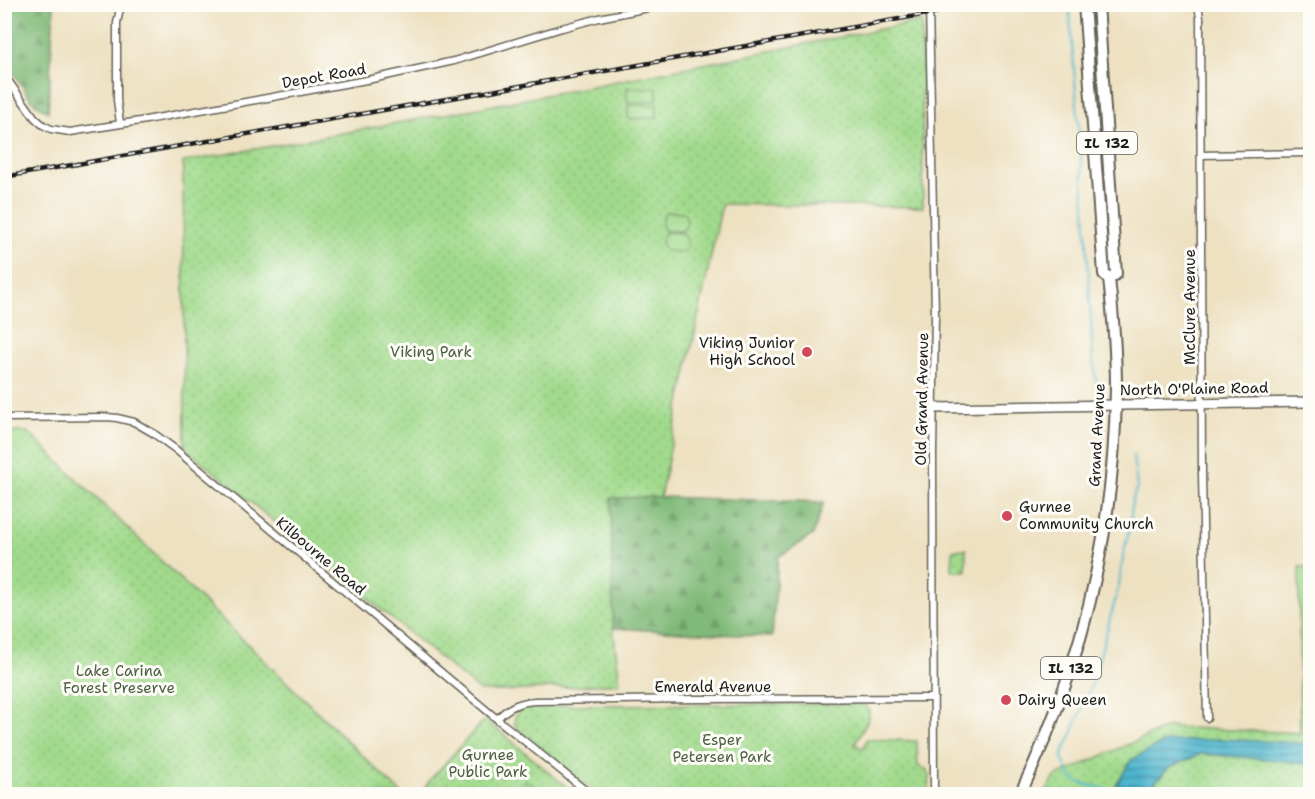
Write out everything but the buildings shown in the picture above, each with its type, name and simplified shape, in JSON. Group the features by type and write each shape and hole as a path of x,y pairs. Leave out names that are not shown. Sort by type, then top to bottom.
{"main road":[{"name":"Grand Avenue","path":"1020,795 1064,692 1091,600 1107,511 1112,464 1116,405 1113,320 1110,279 1104,274 1084,4"},
{"name":"Grand Avenue","path":"1098,4 1116,274 1110,279"}],"street":[{"path":"120,123 117,100 117,23 121,4"},
{"name":"Depot Road","path":"4,75 35,118 43,125 51,129 70,132 372,79 454,61 599,18 668,4"},
{"name":"Old Grand Avenue","path":"928,4 935,307 934,795"},
{"name":"McClure Avenue","path":"1198,4 1200,18 1203,519 1207,718"},
{"path":"1201,155 1311,153"},
{"name":"North O'Plaine Road","path":"934,408 1311,402"},
{"name":"Kilbourne Road","path":"4,418 106,417 134,422 153,433 590,795"},
{"name":"Emerald Avenue","path":"497,719 514,705 535,701 934,698"}],"green space":[{"path":"4,5 54,5 48,112 32,101 5,60"},
{"name":"Viking Park","path":"922,21 923,207 722,204 660,497 611,498 613,628 620,683 512,691 480,691 185,448 183,162 479,108"},
{"path":"627,88 657,88 657,101 627,102"},
{"path":"628,105 657,105 657,118 628,119"},
{"path":"666,212 683,212 687,222 682,231 665,231 662,221"},
{"path":"667,232 683,233 687,243 683,252 665,251 661,242"},
{"name":"Lake Carina Forest Preserve","path":"5,432 28,432 402,794 5,794"},
{"path":"660,497 824,502 813,535 778,557 772,637 613,628 611,498"},
{"path":"966,549 966,571 952,571 953,550"},
{"path":"1299,567 1310,567 1310,794 1044,794 1056,776 1168,727 1300,733"},
{"name":"Esper Petersen Park","path":"862,704 867,707 869,716 855,744 863,749 867,739 917,741 918,766 926,769 929,774 928,794 597,794 520,731 514,722 521,709 538,705"},
{"name":"Gurnee Public Park","path":"485,719 575,794 421,794 430,780"},
{"path":"526,780 544,794 514,794"}],"water":[{"path":"1310,586 1310,678 1307,642 1308,589"},
{"path":"1218,739 1310,745 1310,765 1279,760 1201,754 1168,768 1145,794 1111,794 1131,760 1164,742"}],"waterway":[{"path":"1069,4 1085,207 1093,360 1097,387"},
{"path":"1117,794 1071,778 1062,758 1093,681 1119,586 1132,500 1137,488 1133,455"}],"railway":[{"path":"4,177 984,4"}],"place":[{"name":"Viking Junior High School","path":"807,352"},
{"name":"Gurnee Community Church","path":"1007,516"},
{"name":"Dairy Queen","path":"1006,700"}]}
